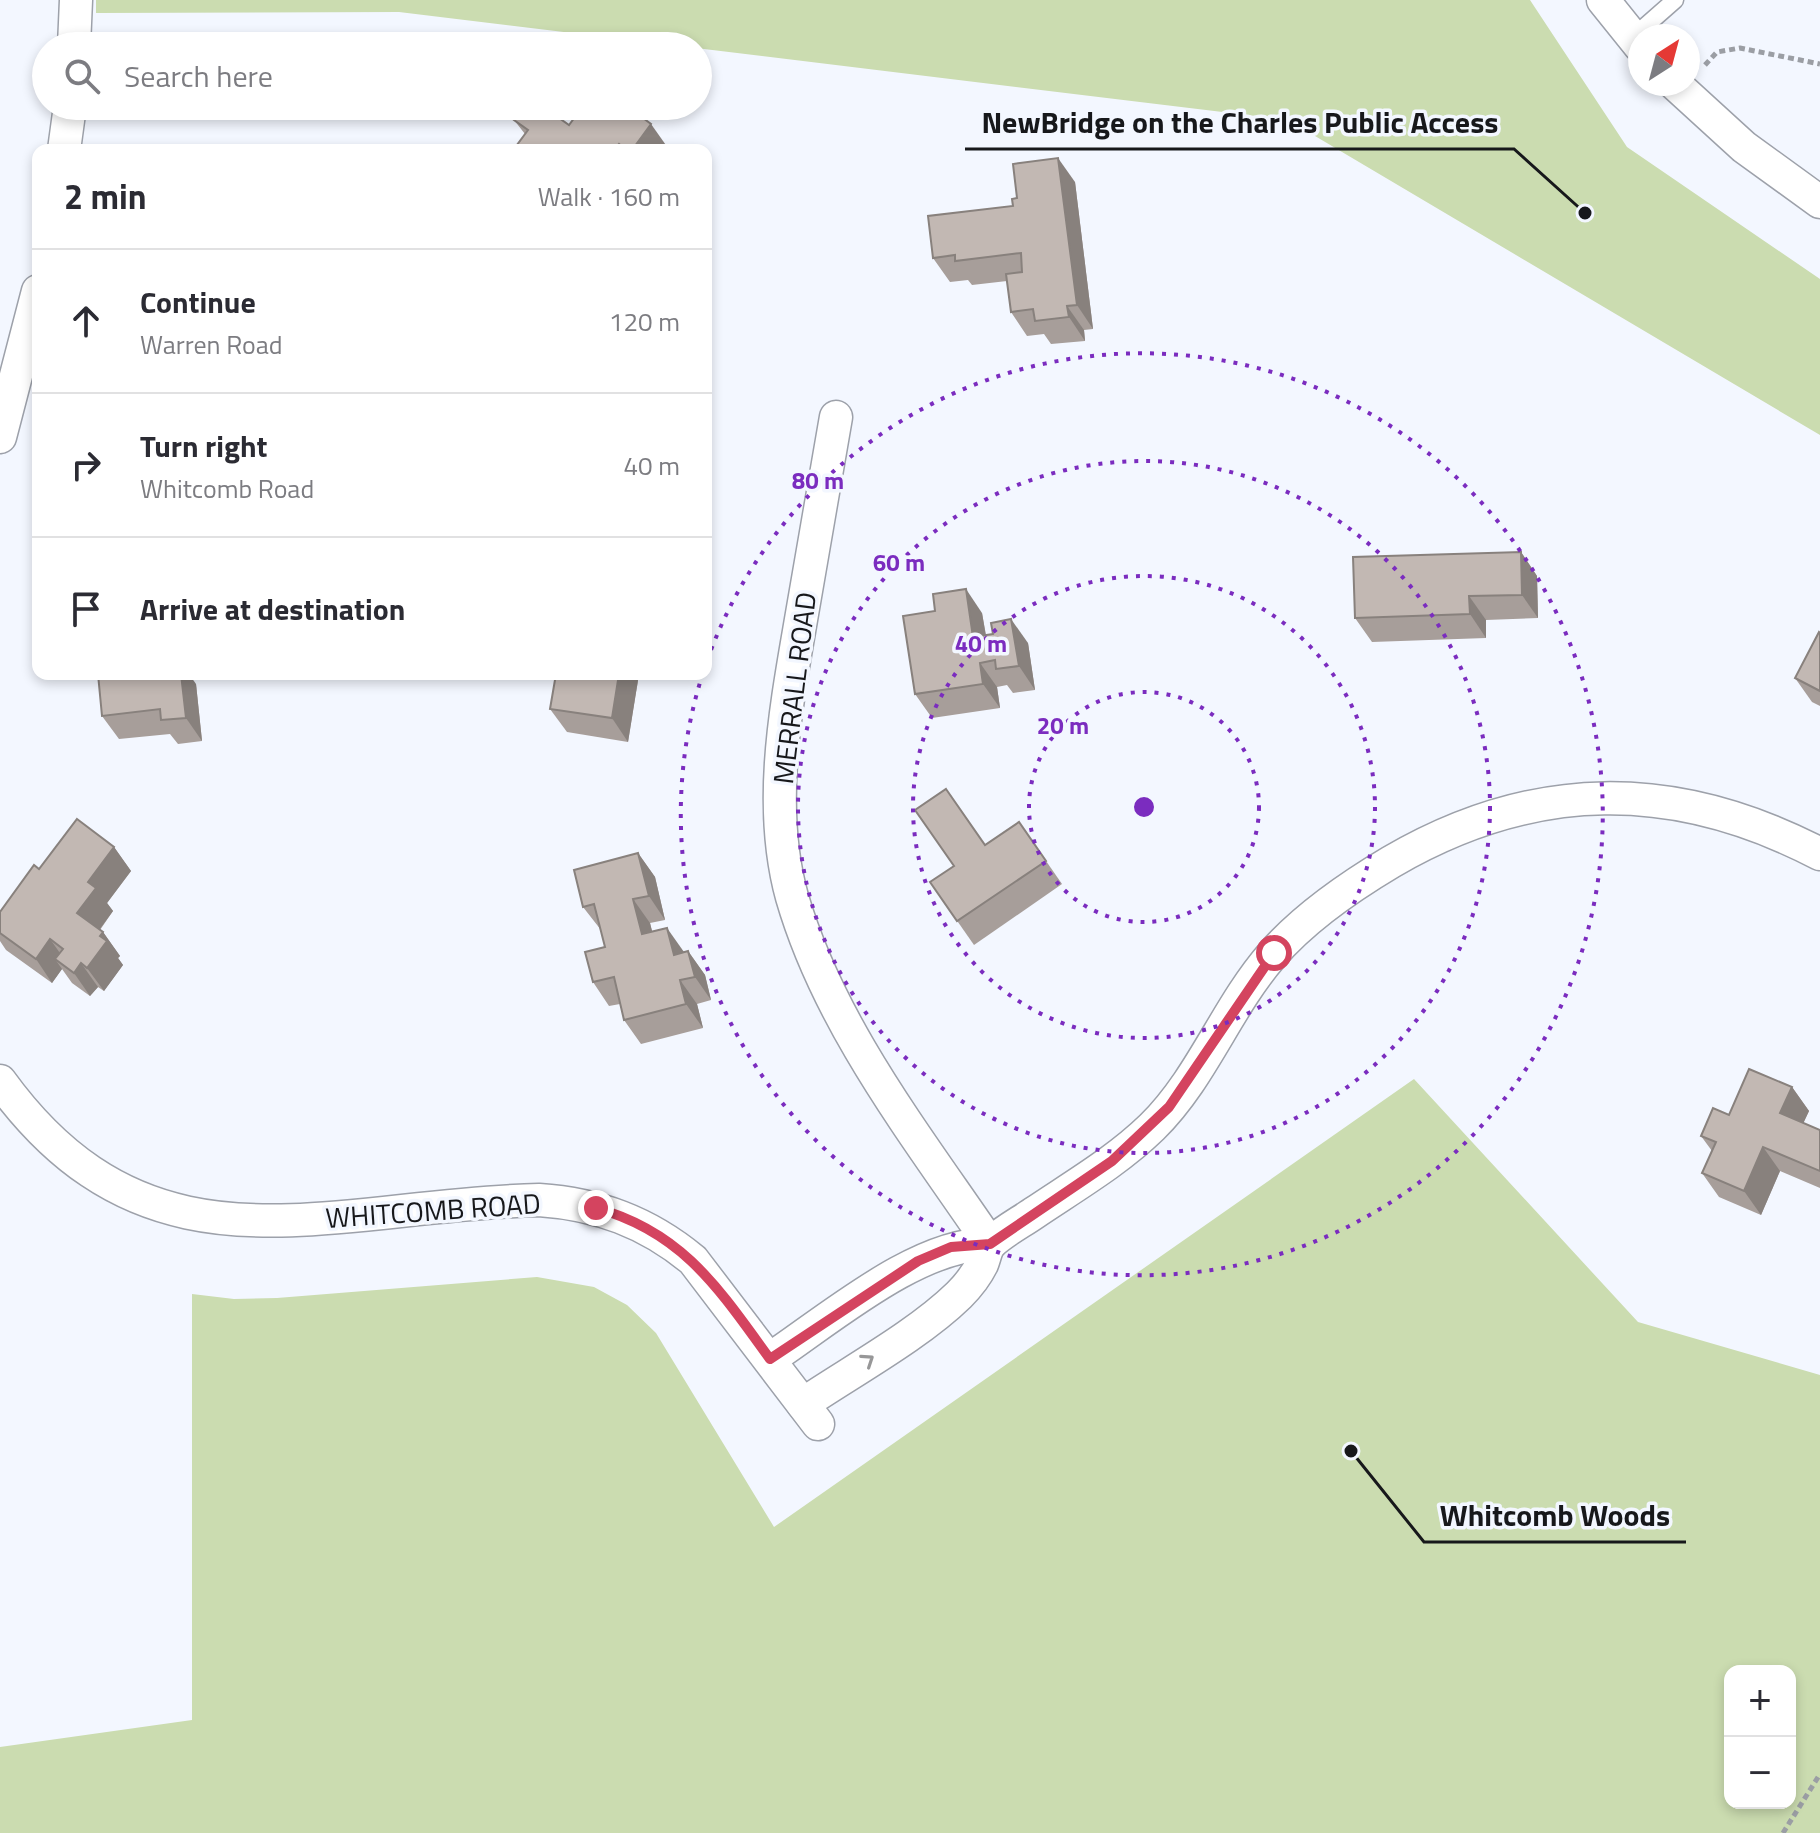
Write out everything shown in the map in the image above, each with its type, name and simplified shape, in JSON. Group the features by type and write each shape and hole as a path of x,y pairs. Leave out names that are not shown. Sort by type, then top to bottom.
{"street":[{"path":"75,32 76,0"},
{"path":"1603,0 1628,31"},
{"path":"1700,95 1744,147 1820,202"},
{"path":"65,144 68,120"},
{"path":"0,437 32,314"},
{"name":"MERRALL ROAD","path":"836,417 785,719 780,792 785,862 804,931 853,1036 990,1244"},
{"path":"770,1359 918,1261 951,1247 990,1244 1112,1161 1153,1126 1185,1086 1258,972 1291,936 1371,874 1436,837 1468,823 1527,805 1588,797 1621,797 1721,814 1790,838 1820,854"},
{"name":"WHITCOMB ROAD","path":"0,1081 41,1132 88,1171 141,1199 205,1218 273,1222 539,1200 568,1202 621,1215 671,1242 693,1260 811,1414 944,1308 969,1284 990,1244"}],"lane":[{"path":"1652,24 1675,0"}],"path":[{"path":"1700,66 1717,52 1740,48 1820,64"},
{"path":"1783,1833 1820,1774"}],"green space":[{"path":"96,0 1530,0 1627,147 1820,279 1820,435 1288,120 712,50 712,32 564,32 399,12 96,13"},
{"path":"1414,1079 1638,1322 1820,1375 1820,1833 0,1833 0,1747 192,1720 192,1294 234,1299 277,1298 537,1277 594,1287 627,1305 656,1333 774,1527"}],"building":[{"path":"514,120 562,120 569,125 573,120 646,120 651,124 636,144 518,144 528,130"},
{"path":"1058,158 1077,305 1067,306 1069,317 1035,321 1033,309 1011,312 1006,274 1022,272 1021,253 955,261 955,255 933,258 928,216 1013,206 1012,199 1017,198 1013,164"},
{"path":"1521,552 1522,595 1469,596 1470,614 1355,618 1353,557"},
{"path":"966,589 973,637 993,634 991,623 1011,619 1019,666 996,669 995,660 980,663 983,684 915,694 903,616 935,611 933,594"},
{"path":"1820,633 1820,691 1795,678"},
{"path":"99,680 182,680 186,718 161,720 160,709 102,716"},
{"path":"555,680 618,680 612,718 550,709"},
{"path":"946,789 985,845 1019,822 1046,861 957,921 930,882 954,866 915,810"},
{"path":"77,819 114,847 88,882 96,888 77,913 103,932 100,936 107,941 87,968 81,963 74,973 55,959 63,949 50,939 36,959 0,933 0,912 34,865 39,869"},
{"path":"638,853 649,896 633,899 642,934 667,928 674,955 688,951 695,977 680,980 686,1004 624,1020 614,977 593,982 585,952 605,947 594,904 583,907 574,870"},
{"path":"1749,1069 1792,1087 1780,1113 1820,1130 1820,1171 1763,1147 1744,1191 1702,1173 1716,1142 1701,1136 1713,1108 1729,1115"}],"place":[{"name":"NewBridge on the Charles Public Access","path":"1585,213"},
{"name":"Whitcomb Woods","path":"1351,1451"}],"route":[{"path":"596,1208 646,1227 693,1260 715,1284 770,1359 918,1261 967,1243 990,1244 1112,1161 1153,1126 1169,1107 1258,972 1274,953"}]}
